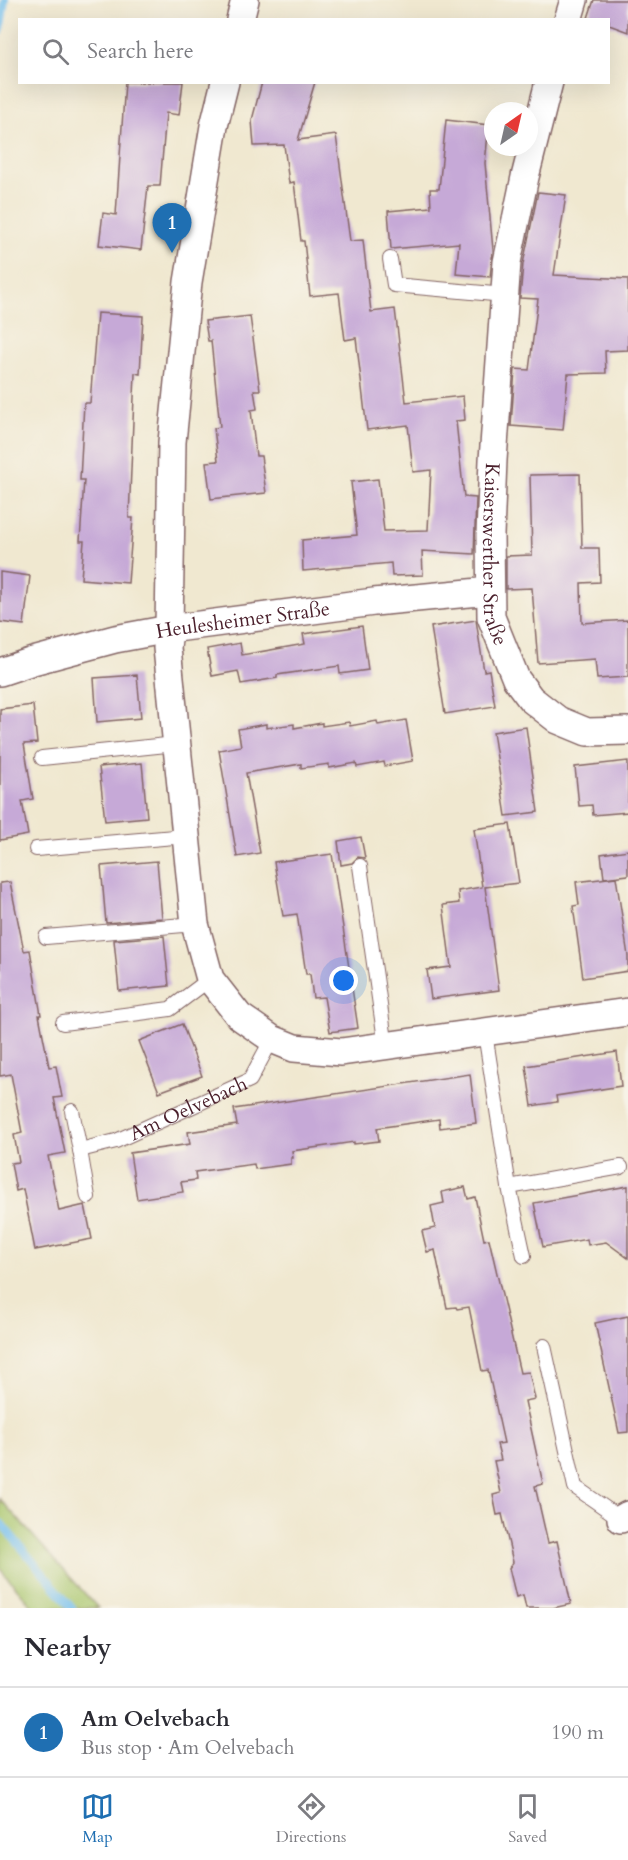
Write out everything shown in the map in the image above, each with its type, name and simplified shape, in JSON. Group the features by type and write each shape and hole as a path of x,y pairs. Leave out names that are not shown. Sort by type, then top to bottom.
{"street":[{"path":"240,18 245,0"},
{"path":"569,18 574,0"},
{"path":"224,84 214,126 188,282 172,442 167,648 195,924 210,979 239,1016 272,1039 294,1048 341,1052 628,1012"},
{"name":"Kaiserswerther Straße","path":"548,84 507,262 493,471 491,617 516,679 531,699 558,720 587,732 628,730"},
{"name":"Heulesheimer Straße","path":"0,672 115,639 169,629 374,602 490,591"}],"lane":[{"path":"390,259 394,285 505,295"},
{"path":"42,758 176,744"},
{"path":"36,849 186,836"},
{"path":"360,866 386,1047"},
{"path":"46,937 195,924"},
{"path":"63,1023 170,1010 210,979"},
{"path":"485,1033 509,1186 524,1256"},
{"name":"Am Oelvebach","path":"80,1150 116,1141 250,1080 272,1039"},
{"path":"72,1111 88,1197"},
{"path":"509,1186 621,1167"},
{"path":"544,1346 575,1487 625,1517"}],"green space":[{"path":"0,1499 98,1608 34,1608 0,1569"}],"building":[{"path":"594,0 628,0 628,32 610,25 610,18 588,18"},
{"path":"125,84 183,84 179,115 166,113 160,186 148,186 141,250 99,245 103,213 116,215"},
{"path":"261,84 314,84 298,140 336,135 350,241 363,240 371,312 395,309 406,402 463,396 465,420 456,421 464,497 476,498 474,554 422,551 423,575 392,576 391,563 303,571 302,540 357,535 351,482 378,479 384,531 428,530 431,470 413,472 408,425 367,430 356,338 345,340 339,293 310,296 294,182 289,183 284,145 254,146 252,120"},
{"path":"446,120 484,124 484,156 493,250 490,277 456,274 459,243 391,249 388,211 431,207 430,189 439,189"},
{"path":"538,192 566,195 554,275 628,279 628,350 605,351 606,373 568,374 563,430 511,426 515,369 529,370 538,299 520,298 523,264"},
{"path":"97,313 143,316 140,374 135,373 129,518 133,518 128,583 81,579 84,541 80,541 84,480 80,480 84,403 90,403"},
{"path":"250,316 260,390 254,390 257,409 251,410 256,456 261,456 266,493 211,499 206,462 218,461 214,428 220,427 211,341 208,341 205,321"},
{"path":"580,474 582,548 599,548 600,582 581,583 582,623 628,620 628,677 597,679 595,659 538,663 532,588 506,589 506,556 532,555 530,475"},
{"path":"0,572 30,576 24,625 0,622"},
{"path":"476,620 484,671 489,670 495,706 445,714 431,627"},
{"path":"362,626 368,670 340,674 339,666 277,675 277,678 241,684 238,671 212,676 207,649 240,643 242,655 305,644 303,634"},
{"path":"137,675 141,718 97,722 94,678"},
{"path":"33,705 37,743 24,744 33,799 22,801 28,835 0,840 0,709"},
{"path":"406,720 413,761 385,766 384,762 357,767 356,763 329,768 329,764 301,768 301,764 246,773 260,853 237,857 219,750 241,746 238,729 266,724 266,728 294,724 294,728 322,723 322,726 349,722 350,726 377,721 378,725"},
{"path":"526,727 538,812 506,816 493,732"},
{"path":"628,761 628,812 593,815 592,805 579,806 575,767"},
{"path":"142,763 147,817 105,821 99,767"},
{"path":"510,824 519,883 485,887 499,990 431,999 427,970 451,967 443,905 459,903 458,891 482,887 474,829"},
{"path":"361,837 365,858 358,857 352,863 341,865 338,841"},
{"path":"628,850 628,875 604,878 601,854"},
{"path":"332,854 358,1028 330,1032 324,997 313,998 310,974 306,974 297,914 283,916 274,862"},
{"path":"157,861 162,918 106,923 101,866"},
{"path":"616,877 628,956 628,971 583,978 573,906 579,905 576,882"},
{"path":"10,882 24,951 30,950 49,1067 56,1066 62,1097 54,1098 65,1153 48,1156 59,1211 85,1205 92,1239 35,1250 23,1189 16,1191 11,1163 19,1162 14,1135 22,1133 11,1074 0,1076 0,883"},
{"path":"164,936 169,986 119,991 114,940"},
{"path":"182,1024 202,1076 159,1092 139,1041"},
{"path":"617,1052 621,1086 556,1096 557,1102 532,1106 526,1066"},
{"path":"470,1074 476,1123 440,1128 439,1119 377,1128 379,1141 354,1144 354,1142 292,1151 291,1164 255,1169 254,1164 195,1172 196,1180 181,1182 183,1192 137,1199 130,1153 190,1144 188,1132 237,1125 234,1109"},
{"path":"628,1186 628,1258 606,1242 588,1245 587,1239 543,1247 534,1203"},
{"path":"465,1187 468,1199 475,1197 484,1240 489,1239 520,1373 529,1372 535,1399 525,1401 543,1484 535,1486 548,1543 557,1541 571,1604 553,1608 526,1608 523,1595 516,1597 509,1568 513,1562 502,1514 497,1515 493,1495 501,1493 494,1461 501,1460 497,1444 504,1443 488,1370 482,1371 469,1307 447,1308 435,1250 427,1252 422,1231 435,1228 431,1206 444,1203 442,1192"},
{"path":"628,1316 628,1432 619,1433 595,1323"}],"waterway":[{"path":"0,32 5,0"},
{"path":"0,1522 72,1608"}],"place":[{"name":"Am Oelvebach","path":"172,253"}]}
